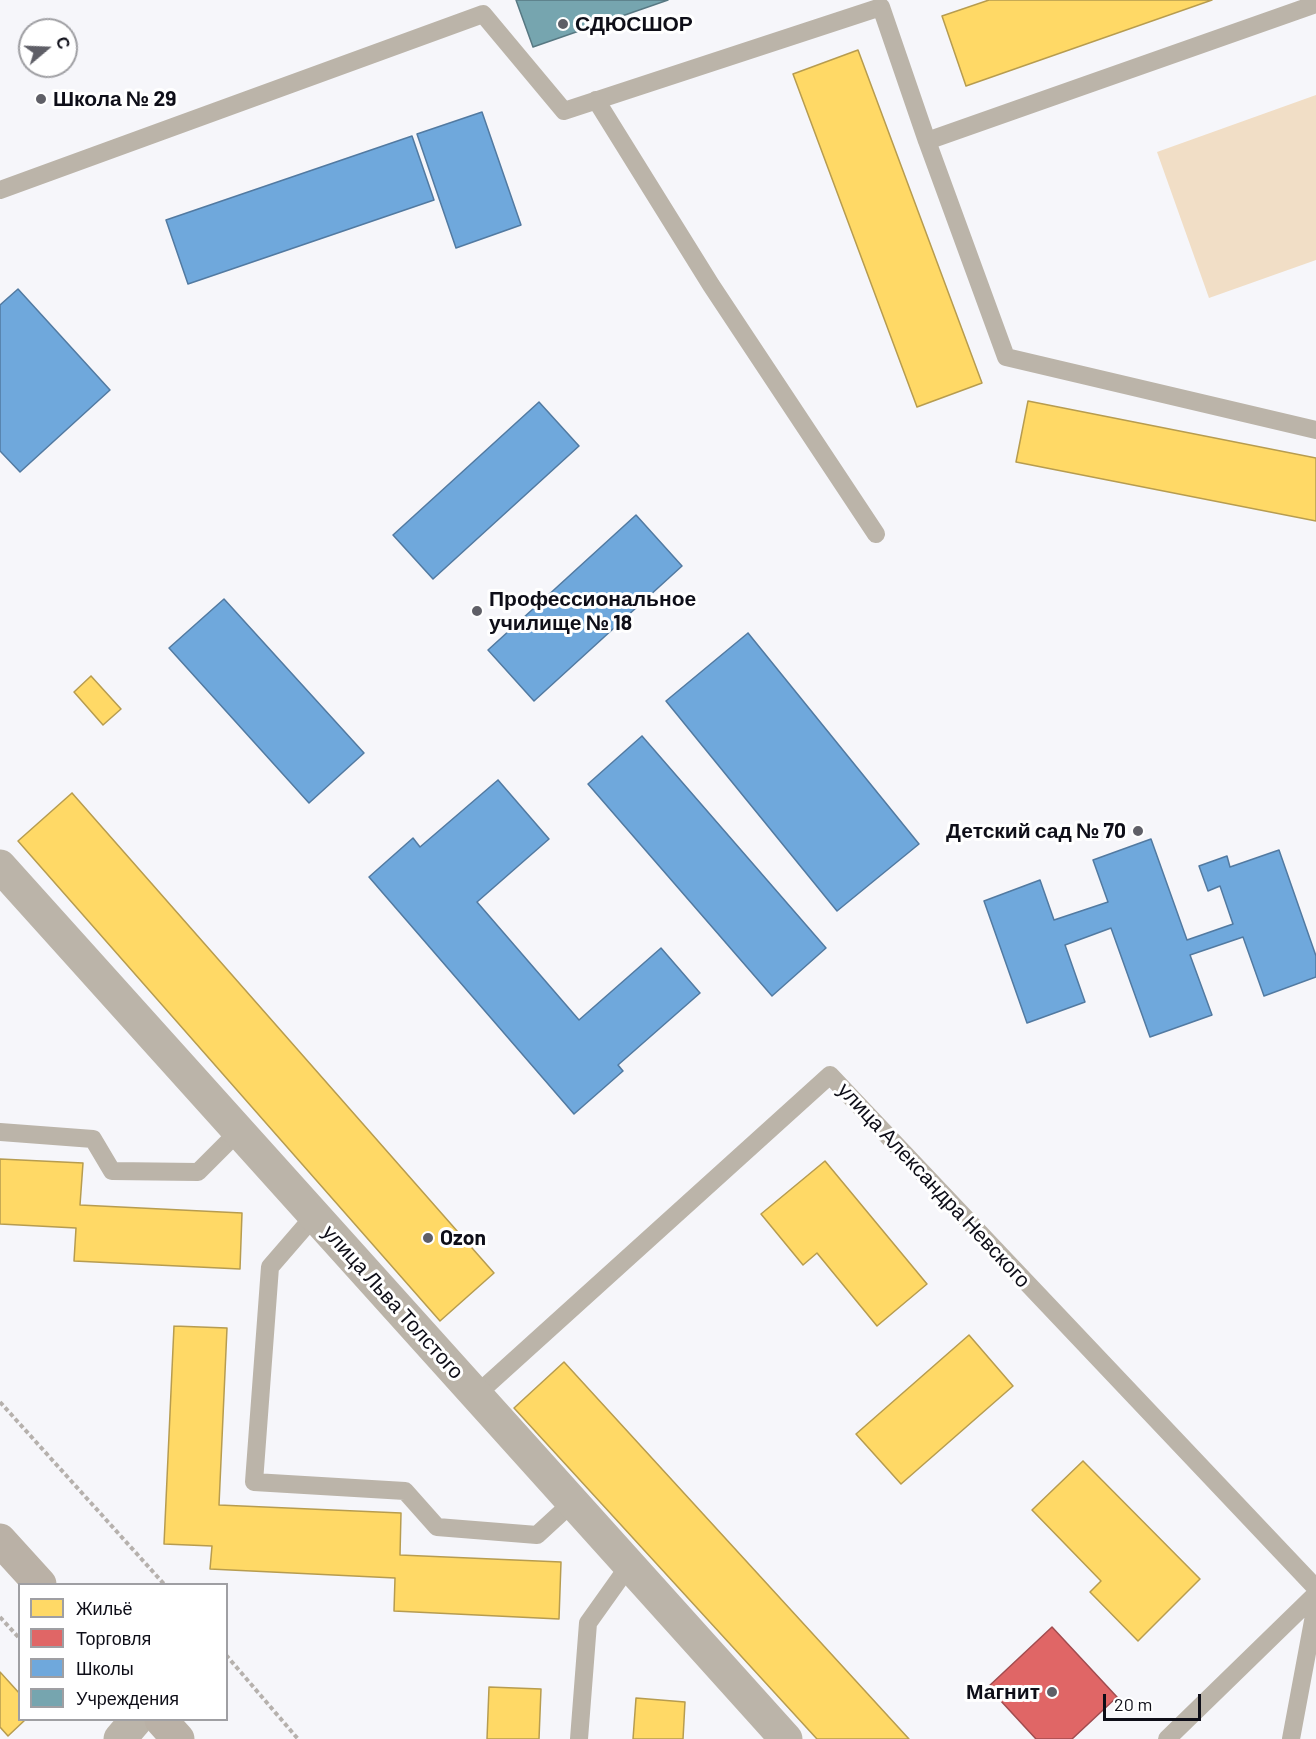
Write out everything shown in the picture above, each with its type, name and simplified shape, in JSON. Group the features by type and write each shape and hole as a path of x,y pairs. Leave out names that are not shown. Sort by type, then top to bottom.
{"main road":[{"path":"0,1540 39,1583"},
{"path":"163,1721 178,1739"}],"street":[{"name":"улица Льва Толстого","path":"4,877 239,1131 786,1739"},
{"path":"120,1739 134,1721"}],"lane":[{"path":"927,141 1316,4"},
{"path":"0,190 483,14 564,111 881,7 1006,357 1316,430"},
{"path":"596,100 711,285 876,534"},
{"name":"улица Александра Невского","path":"476,1395 830,1075 1316,1588"},
{"path":"0,1132 93,1139 112,1171 198,1172 239,1131"},
{"path":"315,1215 270,1267 254,1482 405,1491 437,1527 537,1535 573,1502"},
{"path":"579,1739 588,1623 630,1564"},
{"path":"1167,1739 1316,1593"},
{"path":"1291,1739 1316,1605"}],"path":[{"path":"0,1402 164,1583"},
{"path":"0,1617 18,1637"},
{"path":"228,1656 298,1739"}],"shaded area":[{"path":"1316,95 1316,260 1209,298 1157,152"}],"building: Жильё":[{"path":"989,0 1212,0 966,86 942,16"},
{"path":"858,50 982,383 917,407 793,74"},
{"path":"1028,401 1316,458 1316,521 1016,462"},
{"path":"91,676 121,709 103,725 74,692"},
{"path":"72,793 494,1273 440,1321 18,841"},
{"path":"0,1159 83,1163 80,1205 242,1213 240,1269 74,1261 76,1228 0,1224"},
{"path":"825,1161 927,1284 877,1326 817,1253 803,1265 761,1214"},
{"path":"174,1326 227,1328 219,1505 401,1513 400,1555 561,1562 559,1619 394,1611 395,1578 210,1569 212,1546 164,1544"},
{"path":"969,1335 1013,1386 901,1484 856,1434"},
{"path":"564,1362 909,1739 817,1739 514,1408"},
{"path":"1083,1461 1200,1579 1138,1641 1090,1592 1101,1581 1032,1510"},
{"path":"0,1672 18,1692 18,1721 24,1721 8,1736 0,1727"},
{"path":"489,1687 541,1689 539,1739 487,1739"},
{"path":"636,1698 685,1702 683,1739 633,1739"}],"building: Торговля":[{"path":"1052,1627 1117,1697 1072,1739 1036,1739 988,1687"}],"building: Школы":[{"path":"482,112 521,225 456,248 417,134"},
{"path":"412,136 434,200 188,284 166,220"},
{"path":"18,289 110,390 20,472 0,451 0,305"},
{"path":"539,402 579,446 433,579 393,535"},
{"path":"636,515 682,566 534,701 488,650"},
{"path":"224,599 364,753 309,803 169,648"},
{"path":"748,633 919,844 837,911 666,701"},
{"path":"642,736 826,948 772,996 588,784"},
{"path":"498,780 549,839 477,902 579,1020 661,948 700,993 618,1065 623,1071 574,1114 369,877 413,838 420,847"},
{"path":"1151,839 1187,940 1233,924 1220,886 1208,891 1199,866 1227,856 1230,867 1279,850 1316,956 1316,977 1264,996 1243,937 1190,955 1212,1015 1150,1037 1111,928 1065,945 1085,1002 1027,1023 984,901 1040,880 1054,920 1108,902 1093,860"}],"building: Учреждения":[{"name":"СДЮСШОР","path":"516,0 668,0 533,47"}],"place":[{"name":"СДЮСШОР","path":"563,24"},
{"name":"Школа № 29","path":"41,99"},
{"name":"Профессиональное училище № 18","path":"477,611"},
{"name":"Детский сад № 70","path":"1138,831"},
{"name":"Ozon","path":"428,1238"},
{"name":"Магнит","path":"1052,1692"}]}
